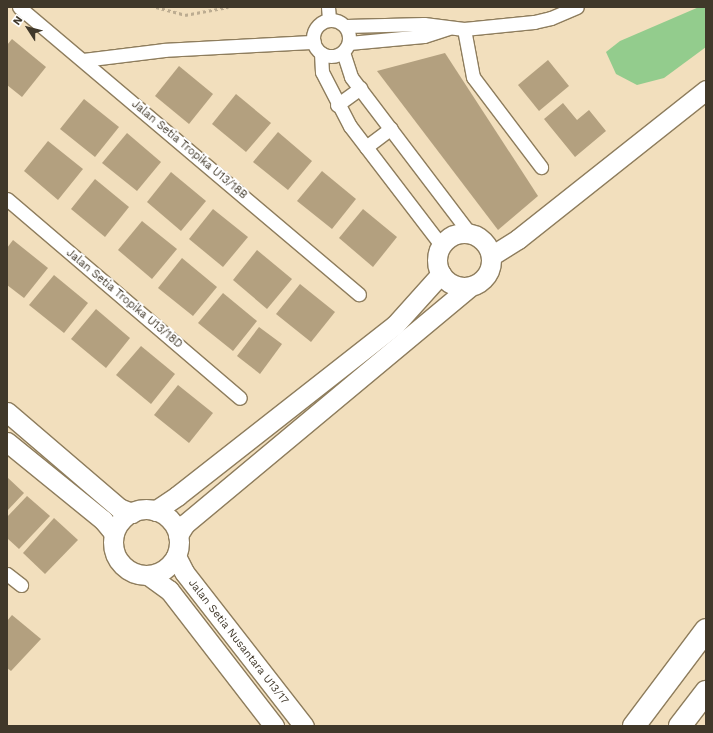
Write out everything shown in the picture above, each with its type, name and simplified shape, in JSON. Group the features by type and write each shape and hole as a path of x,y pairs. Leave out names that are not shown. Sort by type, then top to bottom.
{"highway":[{"path":"634,726 706,630"},
{"path":"680,726 706,692"}],"street":[{"name":"Jalan Setia Tropika U13/18B","path":"19,7 359,294"},
{"path":"346,26 424,24 464,29 534,22 551,18 576,7"},
{"path":"441,245 366,148 337,105 322,72 322,53 314,42 315,30 328,13 346,26 349,31 346,47 351,77 470,234 484,241 491,256 491,264 483,279 468,287 185,524 178,535 176,556 165,569 148,575 138,574 120,563 115,554 114,533 124,518 132,513 155,511 177,496 395,324 441,274"},
{"path":"322,53 332,56 346,47 424,36 448,28"},
{"path":"464,29 473,77 541,167"},
{"path":"83,60 164,50 314,42"},
{"path":"337,105 360,88"},
{"path":"491,256 518,239 706,90"},
{"path":"366,148 391,128"},
{"name":"Jalan Setia Tropika U13/18D","path":"7,199 240,398"},
{"path":"468,287 453,285 441,274 437,260 441,245 454,235 470,234"},
{"path":"7,412 120,508 132,513"},
{"path":"7,442 103,520 114,533"},
{"path":"155,511 170,520 178,535"},
{"name":"Jalan Setia Nusantara U13/17","path":"176,556 184,572 304,726"},
{"path":"7,574 21,585"},
{"name":"Jalan Setia Nusantara U13/17","path":"148,575 169,590 274,726"}],"path":[{"path":"121,7 140,7"},
{"path":"156,7 185,15 228,7"}],"shaded area":[{"path":"699,7 706,7 706,47 664,78 637,85 616,74 606,52 620,41"}],"building":[{"path":"12,39 46,67 22,97 7,85 7,45"},
{"path":"445,53 538,196 498,230 377,71"},
{"path":"548,60 569,86 539,111 518,85"},
{"path":"179,66 213,94 189,124 155,96"},
{"path":"236,94 271,123 246,152 212,124"},
{"path":"84,99 119,127 95,157 60,129"},
{"path":"563,103 577,120 589,110 606,131 575,157 544,119"},
{"path":"278,132 312,161 288,190 253,162"},
{"path":"127,133 161,162 137,191 102,163"},
{"path":"48,141 83,169 58,200 24,171"},
{"path":"322,171 356,199 332,229 297,201"},
{"path":"171,172 206,201 181,231 147,202"},
{"path":"95,179 129,207 105,237 71,209"},
{"path":"213,209 248,237 223,267 189,239"},
{"path":"363,209 397,237 373,267 339,238"},
{"path":"142,221 177,249 152,279 118,250"},
{"path":"13,240 48,268 24,298 7,285 7,248"},
{"path":"257,250 292,279 267,309 233,280"},
{"path":"182,258 217,287 193,316 158,288"},
{"path":"54,275 88,303 64,333 29,305"},
{"path":"300,284 335,312 311,342 276,314"},
{"path":"223,293 257,321 233,351 198,323"},
{"path":"96,309 130,338 106,368 71,339"},
{"path":"259,327 282,344 260,374 237,356"},
{"path":"141,346 175,374 151,404 116,375"},
{"path":"178,385 213,413 189,443 154,415"},
{"path":"7,477 24,493 7,511"},
{"path":"27,496 50,516 19,549 7,538 7,517"},
{"path":"54,518 78,540 45,574 23,553"},
{"path":"12,615 41,639 11,671 7,668 7,621"}]}
